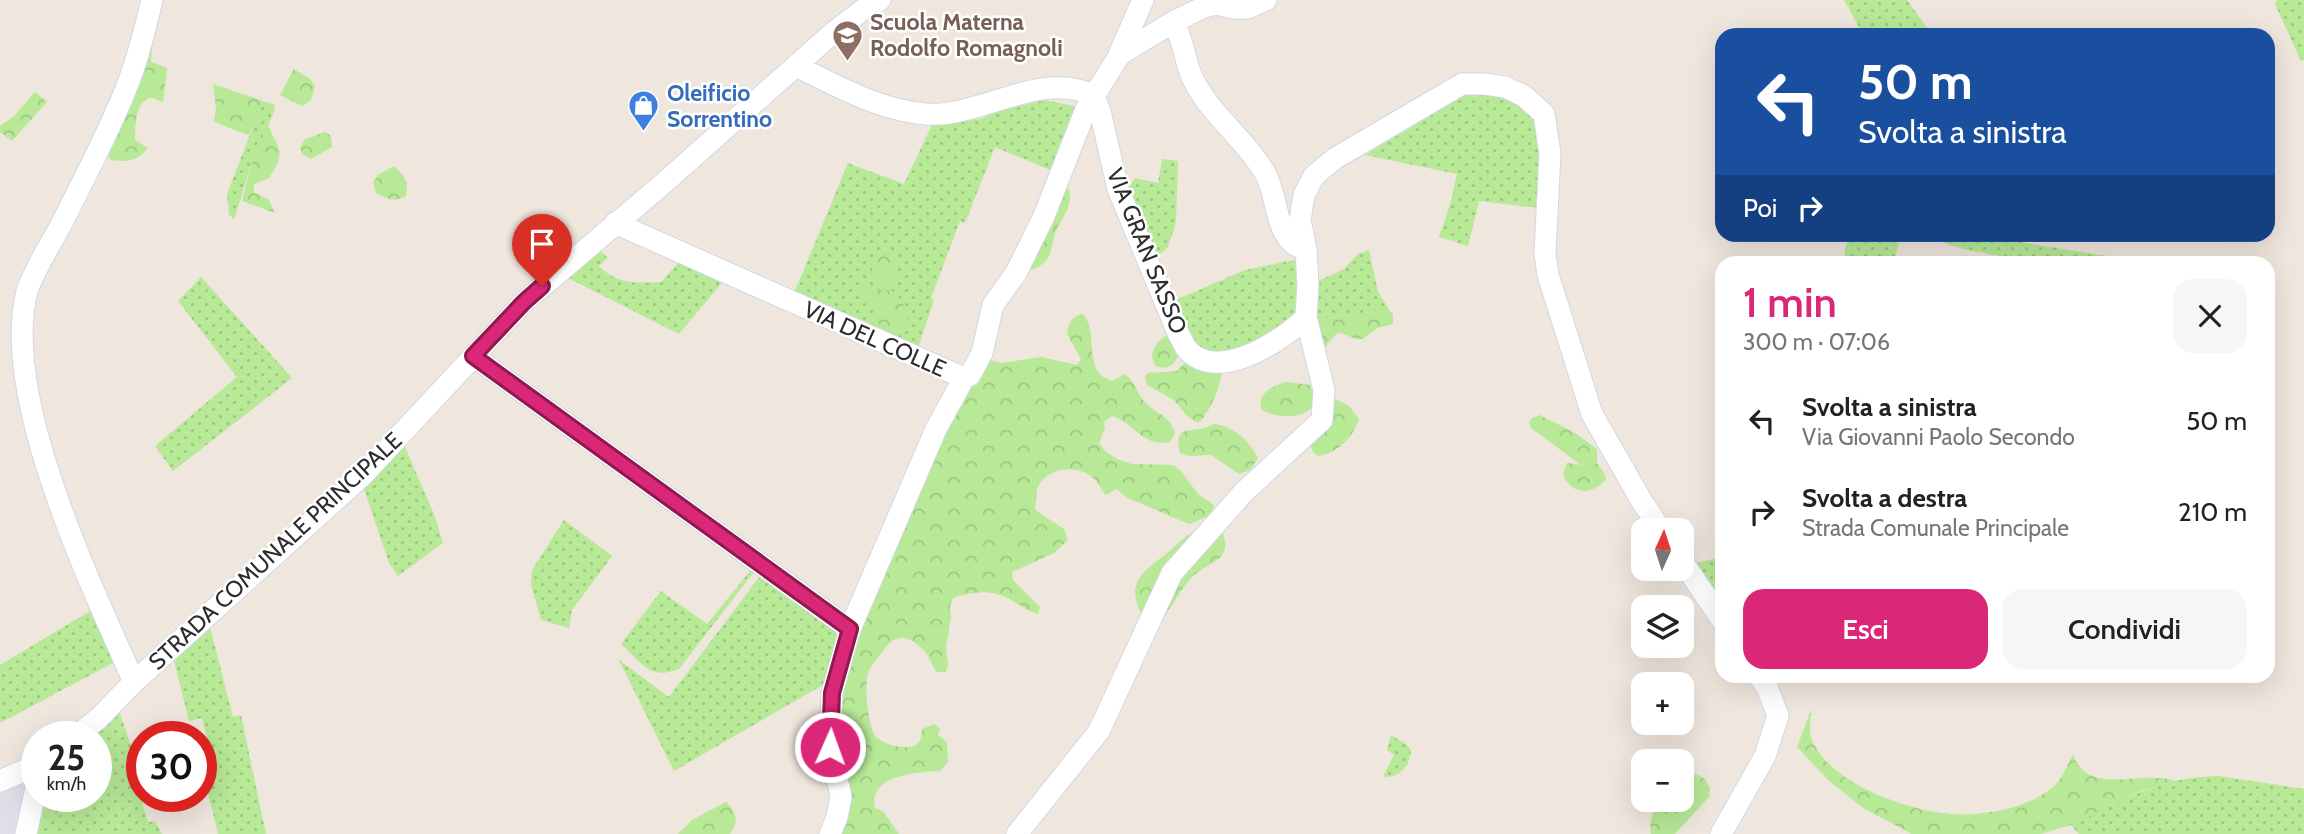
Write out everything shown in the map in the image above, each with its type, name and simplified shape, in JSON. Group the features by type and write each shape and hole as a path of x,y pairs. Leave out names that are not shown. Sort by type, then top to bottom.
{"street":[{"path":"134,682 53,498 26,409 19,367 19,329 26,292 127,86 152,0"},
{"name":"STRADA COMUNALE PRINCIPALE","path":"95,721 134,682 362,476 524,302 665,182 835,31 863,9 880,0"},
{"name":"VIA DEL COLLE","path":"615,223 964,378 970,375 982,353 993,305 1016,273 1044,216 1093,95 1119,55 1143,0"},
{"path":"1119,55 1173,22 1204,7 1216,4 1248,8 1266,0"},
{"path":"1173,22 1181,35 1194,81 1210,105 1265,172 1273,190 1286,239 1298,248 1306,249"},
{"path":"796,66 872,103 927,114 952,111 1038,90 1072,88 1093,95"},
{"path":"1017,834 1099,731 1172,573 1244,492 1322,420 1324,390 1306,317 1306,249 1300,220 1304,195 1314,176 1334,159 1462,84 1505,87 1524,96 1544,114 1550,154 1545,253 1548,275 1592,414 1653,518"},
{"name":"VIA GRAN SASSO","path":"1093,95 1100,111 1118,189 1187,349 1201,358 1219,362 1234,360 1264,350 1306,317"},
{"path":"473,356 850,629"},
{"path":"830,834 841,797 830,747 832,693 850,629 936,429 964,378"},
{"path":"1694,579 1715,610"},
{"path":"1721,834 1765,757 1778,716 1764,683"},
{"path":"0,781 21,772"},
{"path":"26,834 31,812"}],"shaded area":[{"path":"21,782 21,812 16,834 0,834 0,786"}],"green space":[{"path":"1844,0 1907,0 1927,28 1859,28"},
{"path":"2277,0 2304,0 2304,60 2301,61 2275,4"},
{"path":"154,14 151,62 167,68 163,103 152,98 146,99 139,108 135,140 148,148 131,160 110,160 108,153"},
{"path":"294,69 310,79 315,87 311,100 302,106 280,95"},
{"path":"213,84 263,101 248,135 214,122 216,107"},
{"path":"1473,89 1485,89 1526,105 1541,131 1540,208 1479,201 1468,246 1439,237 1457,174 1365,155"},
{"path":"35,92 47,102 12,141 0,132 0,126 13,117"},
{"path":"1044,100 1083,108 1057,173 995,147 965,223 960,221 931,298 934,300 917,351 793,296 848,163 904,184 932,125 980,119 998,111"},
{"path":"263,101 275,105 274,112 252,162 234,220 229,214 227,194"},
{"path":"268,125 278,146 278,162 269,178 254,184 254,192 269,200 275,213 242,201 252,162"},
{"path":"325,132 331,136 332,147 311,159 303,155 300,148 305,139"},
{"path":"1162,159 1178,161 1176,222 1168,247 1153,260 1126,191 1135,178 1158,183"},
{"path":"394,166 403,176 407,187 406,196 395,200 376,193 373,182 378,175"},
{"path":"1065,187 1069,190 1069,203 1056,231 1050,254 1043,263 1028,271"},
{"path":"1847,242 1899,242 1896,256 1844,256"},
{"path":"1942,242 2020,242 2107,256 1999,256"},
{"path":"596,247 608,258 599,266 620,280 661,282 681,260 725,279 679,334 562,275"},
{"path":"1369,250 1378,292 1389,309 1314,320 1314,283 1344,269 1358,254"},
{"path":"888,254 894,261 895,270 887,285 875,280 872,268 878,258"},
{"path":"1299,259 1301,309 1254,344 1228,352 1198,349 1171,302 1245,270"},
{"path":"201,277 292,378 173,471 155,446 237,377 178,301"},
{"path":"862,290 891,290 902,302 907,322 897,343 881,331 874,307 861,294"},
{"path":"1388,309 1393,314 1393,324 1377,328 1363,339 1336,334 1323,350 1314,320"},
{"path":"1083,314 1088,322 1097,369 1112,381 1125,374 1133,382 1144,402 1167,419 1175,433 1170,442 1152,441 1112,416 1104,422 1105,428 1099,443 1117,459 1132,464 1173,465 1181,471 1198,494 1214,505 1212,515 1189,524 1128,498 1116,489 1106,495 1094,479 1078,470 1055,472 1042,480 1038,487 1035,510 1064,529 1068,540 1054,553 1012,572 1013,580 1040,607 1038,614 998,594 976,593 953,598 946,648 946,672 937,672 926,653 910,640 899,638 888,645 868,673 867,706 873,732 885,743 912,747 920,740 922,729 934,724 940,729 938,735 947,742 948,762 940,771 907,774 886,782 879,788 875,797 875,808 883,811 899,834 837,834 834,673 981,358 1002,363 1041,357 1077,365 1081,359 1067,334 1071,321"},
{"path":"1167,335 1178,355 1172,365 1163,368 1155,365 1152,356 1157,344"},
{"path":"1189,358 1222,371 1214,399 1198,423 1187,416 1174,400 1147,385 1145,378 1148,373 1177,371"},
{"path":"1286,382 1310,385 1314,396 1313,405 1308,411 1281,416 1262,410 1263,395 1271,388"},
{"path":"1331,397 1349,406 1359,419 1344,443 1332,452 1318,456 1313,452 1309,441"},
{"path":"1540,415 1575,433 1597,449 1597,463 1606,479 1601,485 1582,491 1566,481 1563,474 1567,463 1581,465 1531,428 1529,423 1532,418"},
{"path":"1213,424 1227,427 1240,435 1250,446 1258,458 1250,470 1239,474 1211,455 1189,456 1180,453 1178,443 1182,432"},
{"path":"401,438 434,514 443,543 398,576 389,563 361,480"},
{"path":"564,520 612,556 572,610 569,628 541,620 531,585 532,570"},
{"path":"1201,528 1221,528 1225,539 1223,554 1192,577 1162,618 1143,617 1135,596 1138,581 1182,540"},
{"path":"1715,559 1715,593 1696,563"},
{"path":"751,570 754,572 679,669 661,673 653,671 640,663 621,644 661,591 707,624"},
{"path":"760,576 844,638 833,679 674,771 619,660 669,697"},
{"path":"92,610 113,663 0,723 0,665"},
{"path":"210,627 233,717 241,715 266,834 218,834 213,812 217,812 217,721 203,721 202,718 189,721 173,656"},
{"path":"118,707 126,731 126,812 145,812 148,822 155,821 162,834 35,834 41,812 112,812 112,721 103,721"},
{"path":"1811,710 1811,737 1819,753 1832,767 1848,779 1885,798 1924,810 1955,814 1985,813 2030,801 2057,783 2073,754 2080,767 2090,775 2103,779 2162,778 2175,781 2140,791 2071,825 2040,834 1912,834 1863,808 1827,779 1797,747"},
{"path":"1391,735 1406,744 1411,750 1410,756 1403,770 1383,777 1394,755 1387,750"},
{"path":"1694,775 1705,779 1710,788 1709,797 1675,834 1651,834 1650,824 1654,812 1694,812"},
{"path":"2218,776 2304,789 2304,834 2079,834 2071,825 2159,785 2197,777"},
{"path":"726,802 736,817 730,834 678,834 692,820"},
{"path":"42,812 66,812 57,816 47,817"}],"place":[{"name":"Scuola Materna Rodolfo Romagnoli","path":"847,62"},
{"name":"Oleificio Sorrentino","path":"644,133"}],"route":[{"path":"542,286 473,356 850,629 832,693 830,747"}]}
